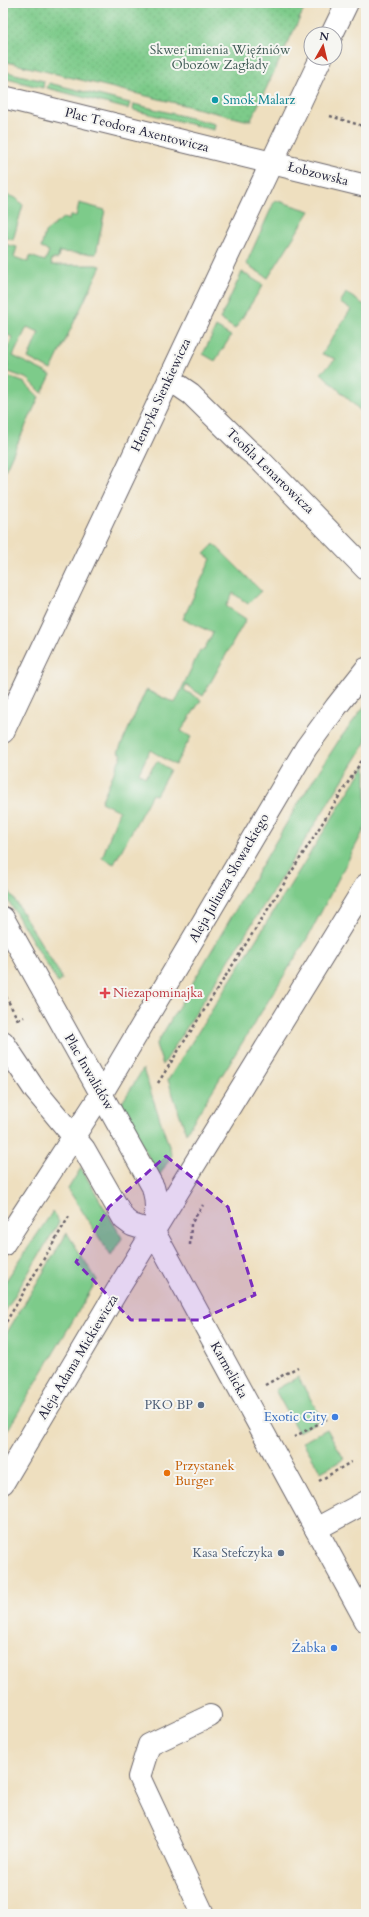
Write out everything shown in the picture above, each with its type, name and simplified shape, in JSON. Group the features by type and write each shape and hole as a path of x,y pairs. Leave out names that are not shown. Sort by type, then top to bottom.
{"street":[{"path":"336,26 347,3"},
{"name":"Henryka Sienkiewicza","path":"3,732 317,66"},
{"name":"Plac Teodora Axentowicza","path":"3,97 271,163"},
{"name":"Łobzowska","path":"271,163 366,186"},
{"name":"Teofila Lenartowicza","path":"169,379 191,394 258,458 366,569"},
{"name":"Aleja Juliusza Słowackiego","path":"102,1093 306,748 366,669"},
{"path":"3,1042 34,1090 75,1137 88,1155 124,1219 132,1225 154,1232 366,885"},
{"name":"Plac Inwalidów","path":"3,918 102,1093 153,1187 156,1202 156,1222 154,1232"},
{"path":"3,1245 75,1137 102,1093"},
{"name":"Aleja Adama Mickiewicza","path":"3,1483 154,1232"},
{"name":"Karmelicka","path":"154,1232 366,1621"},
{"path":"316,1529 366,1502"},
{"path":"202,1914 138,1777 149,1745 210,1716"}],"path":[{"path":"330,116 366,126"},
{"path":"158,1083 366,754"},
{"path":"3,991 18,1020"},
{"path":"190,1246 192,1224 203,1205"},
{"path":"3,1327 70,1216"},
{"path":"265,1386 298,1367"},
{"path":"293,1438 327,1420"},
{"path":"317,1482 351,1462"}],"highlighted area":[{"path":"166,1156 228,1207 255,1295 199,1320 131,1320 76,1262 109,1207"}],"green space":[{"name":"Skwer imienia Więźniów Obozów Zagłady","path":"3,3 307,3 251,120 245,120 3,61"},
{"path":"3,71 44,81 43,88 3,78"},
{"path":"49,83 130,103 128,109 47,88"},
{"path":"134,104 215,124 214,130 133,110"},
{"path":"4,194 16,198 23,205 13,240 3,237"},
{"path":"275,200 310,211 268,278 246,264"},
{"path":"79,203 105,210 96,254 59,252 58,259 51,259 52,265 101,266 51,370 28,358 39,332 27,327 13,356 51,375 42,393 28,379 6,371 9,362 3,361 12,337 3,333 3,244 17,247 14,257 28,262 30,256 45,261 49,251 41,248 45,232 63,218 69,220 70,216 76,216"},
{"path":"242,272 263,285 235,329 220,319"},
{"path":"346,293 366,306 366,355 363,366 366,367 366,416 321,373 336,359 322,354 351,309 340,303"},
{"path":"216,327 231,336 215,361 203,354"},
{"path":"5,375 25,383 39,397 3,475 3,379"},
{"path":"214,544 261,591 248,604 233,593 226,606 246,619 203,696 186,685 184,690 201,700 181,731 191,737 175,765 150,750 139,773 146,777 157,761 170,770 156,795 152,794 114,864 102,858 119,811 101,802 122,754 118,752 146,690 175,703 200,650 203,651 213,633 183,619 211,559 204,554"},
{"path":"366,704 366,743 163,1065 156,1045 299,802 339,740"},
{"path":"366,764 366,826 308,937 186,1133 168,1080"},
{"path":"3,881 61,976 62,980 58,983 3,892"},
{"path":"143,1069 172,1155 159,1176 120,1106"},
{"path":"81,1168 122,1238 111,1256 68,1189"},
{"path":"53,1211 59,1222 3,1315 3,1285"},
{"path":"67,1233 97,1280 3,1438 3,1339"},
{"path":"298,1377 322,1419 298,1432 275,1390"},
{"path":"327,1429 344,1459 321,1472 303,1442"}],"place":[{"name":"Smok Malarz","path":"215,100"},
{"name":"Niezapominajka","path":"105,993"},
{"name":"PKO BP","path":"201,1405"},
{"name":"Exotic City","path":"335,1417"},
{"name":"Przystanek Burger","path":"167,1473"},
{"name":"Kasa Stefczyka","path":"281,1553"},
{"name":"Żabka","path":"334,1648"}]}
